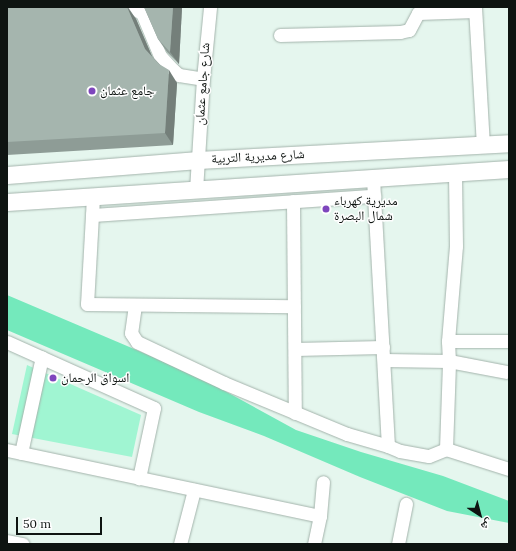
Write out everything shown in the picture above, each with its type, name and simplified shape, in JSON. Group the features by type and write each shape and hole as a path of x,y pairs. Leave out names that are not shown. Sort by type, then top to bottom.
{"main road":[{"name":"شارع مديرية التربية","path":"7,175 198,160 509,143"},
{"path":"487,145 502,159 498,165 490,170"},
{"path":"7,202 509,169"}],"street":[{"path":"131,7 142,13 160,56 173,70 179,75 203,79"},
{"name":"شارع جامع عثمان","path":"196,190 203,79 210,7"},
{"path":"280,35 400,32 409,30 417,10 475,9 487,145"},
{"path":"446,449 449,361 448,341 456,246 455,173"},
{"path":"373,178 388,446"},
{"path":"93,196 87,304 294,306"},
{"path":"92,215 374,196"},
{"path":"293,201 296,413"},
{"path":"135,305 131,333 137,342 224,383 347,434 400,451 428,456 446,449 509,469"},
{"path":"448,341 509,341"},
{"path":"7,342 154,408 139,478"},
{"path":"295,349 383,354 449,361 506,372"},
{"path":"21,453 42,357"},
{"path":"7,450 320,516"},
{"path":"314,544 320,516 323,482"},
{"path":"180,544 194,490"},
{"path":"398,544 406,504"}],"shaded area":[{"path":"7,295 153,357 214,385 296,430 361,452 443,476 509,501 509,523 447,511 360,477 264,436 199,412 7,330"},
{"path":"27,365 141,415 132,457 12,434"}],"building":[{"name":"جامع عثمان","path":"7,7 127,7 145,49 159,64 169,70 165,133 7,142"},
{"path":"144,7 173,7 170,52 158,39"}],"place":[{"name":"جامع عثمان","path":"92,91"},
{"name":"مديرية كهرباء شمال البصرة","path":"326,209"},
{"name":"اسواق الرحمان","path":"53,378"}]}
